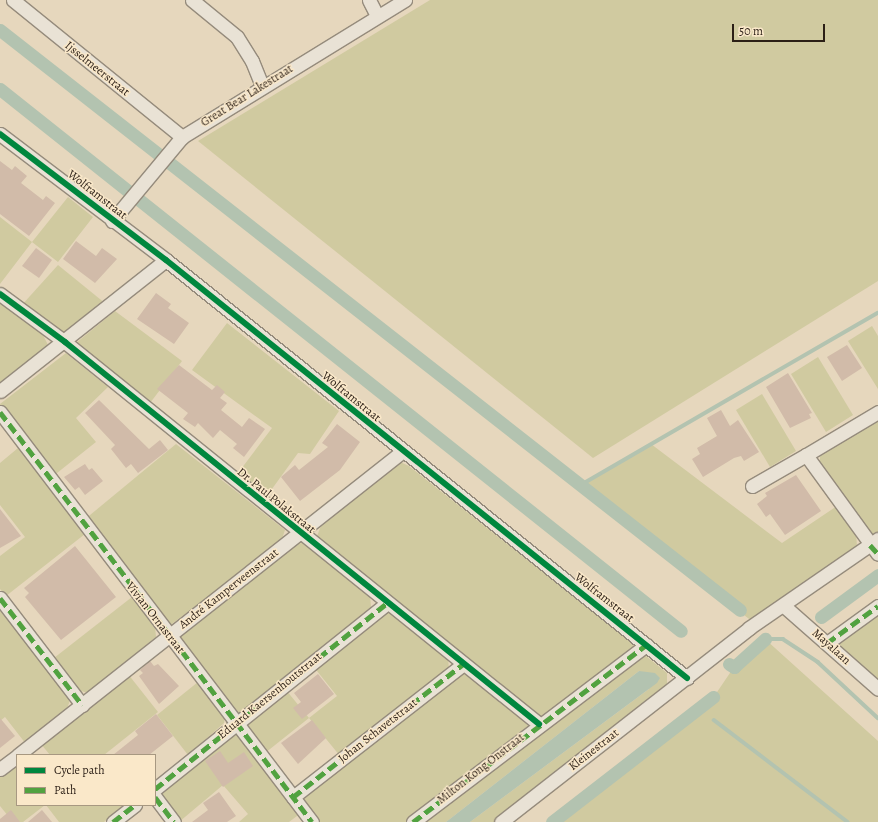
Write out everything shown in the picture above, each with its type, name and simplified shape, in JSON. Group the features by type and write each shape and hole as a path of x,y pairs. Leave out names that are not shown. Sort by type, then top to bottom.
{"street":[{"name":"Ijsselmeerstraat","path":"13,0 182,137"},
{"path":"192,0 237,37 252,61 262,86"},
{"path":"369,0 377,16"},
{"name":"Great Bear Lakestraat","path":"115,217 182,137 262,86 405,0"},
{"name":"Wolframstraat","path":"0,134 115,217 402,452 687,678"},
{"path":"0,391 65,342 166,260"},
{"name":"Dr. Paul Polakstraat","path":"0,294 65,342 300,534 539,724"},
{"name":"Vivian Ornastraat","path":"0,412 168,636 312,822"},
{"path":"752,486 878,412"},
{"name":"André Kamperveenstraat","path":"21,754 402,452"},
{"path":"806,455 875,546"},
{"name":"Kleinestraat","path":"501,822 749,628 875,546"},
{"path":"0,598 82,705"},
{"name":"Eduard Kaersenhoutstraat","path":"156,788 387,603"},
{"name":"Mayalaan","path":"784,606 878,689"},
{"path":"827,643 878,606"},
{"name":"Milton Kong Onstraat","path":"413,822 539,724 646,645"},
{"name":"Johan Schavetstraat","path":"293,797 463,664"},
{"name":"André Kamperveenstraat","path":"0,770 16,758"},
{"path":"156,798 174,822"},
{"path":"113,822 134,806"}],"shaded area":[{"path":"430,0 878,0 878,281 593,458 198,141"},
{"path":"68,197 93,217 58,262 32,242"},
{"path":"0,217 32,242 0,284"},
{"path":"58,265 106,304 67,337 21,306"},
{"path":"0,302 43,335 48,345 46,351 0,383"},
{"path":"115,311 182,361 147,407 76,343"},
{"path":"227,323 339,411 310,454 298,453 264,500 235,477 272,428 192,370"},
{"path":"872,326 878,336 878,389 848,341"},
{"path":"66,353 108,387 76,418 96,442 52,477 0,411 0,404"},
{"path":"818,357 853,415 826,432 791,374"},
{"path":"762,394 796,451 770,467 736,410"},
{"path":"878,419 878,533 872,535 820,465 820,456 823,449"},
{"path":"176,444 285,530 281,542 169,626 84,520"},
{"path":"651,444 782,543 837,506 856,532 857,547 753,622 579,486"},
{"path":"18,448 85,534 6,596 0,589 0,556 25,537 0,505 0,463"},
{"path":"400,462 409,466 637,647 540,720 316,539 322,523"},
{"path":"302,543 370,594 371,608 238,715 174,638 293,545"},
{"path":"132,597 155,626 156,637 88,693 81,691 54,658"},
{"path":"0,604 70,700 66,712 26,744 5,717 0,721"},
{"path":"387,612 393,613 448,658 449,669 340,756 309,718 337,696 313,666"},
{"path":"878,612 878,682 837,646 839,639"},
{"path":"765,639 878,741 878,822 552,822 713,698 734,667"},
{"path":"641,652 667,673 667,686 495,822 470,822 649,689 639,671 446,822 417,822"},
{"path":"458,671 471,674 528,719 531,727 409,822 317,822 304,805 306,792"},
{"path":"639,671 655,673 660,678 657,683 470,822 446,822"},
{"path":"128,674 158,712 105,754 49,754 41,744"},
{"path":"198,682 225,717 224,723 188,755 157,715"},
{"path":"286,690 309,718 265,753 247,730 250,719"},
{"path":"236,732 301,813 289,822 239,822 248,814 223,785 179,822 158,797 162,788"},
{"path":"14,766 16,768 16,806 44,806 23,822 13,822 0,806 0,777"},
{"path":"47,806 123,806 104,822 59,822"}],"building":[{"path":"0,161 12,170 15,166 27,176 21,183 43,200 46,196 55,203 29,236 0,214"},
{"path":"76,241 96,256 102,248 117,259 95,283 63,259"},
{"path":"36,248 52,260 39,278 22,266"},
{"path":"156,293 171,304 168,308 189,323 174,344 137,319"},
{"path":"847,345 862,368 842,381 827,357"},
{"path":"179,365 212,390 217,385 225,392 220,398 227,403 221,410 242,427 249,418 265,429 244,457 233,448 237,444 220,430 213,438 198,423 195,427 183,419 188,413 157,389"},
{"path":"788,373 812,413 809,414 811,418 790,428 766,387"},
{"path":"99,400 149,449 160,440 168,450 138,473 131,464 126,468 111,449 115,445 85,413"},
{"path":"721,410 730,426 738,420 759,452 744,461 741,456 734,458 703,477 692,459 700,454 697,448 717,436 707,418"},
{"path":"337,424 360,442 340,470 300,501 281,477 295,465 299,470 328,447 322,443"},
{"path":"85,464 89,470 92,468 103,481 85,495 79,487 75,490 64,477"},
{"path":"796,475 821,511 785,535 770,514 766,517 757,504 767,496 765,493"},
{"path":"0,509 21,536 0,548"},
{"path":"75,546 116,597 61,640 25,597 29,593 24,588"},
{"path":"150,661 154,666 158,664 179,686 159,704 139,676 143,673 140,670"},
{"path":"318,674 334,694 302,719 293,708 301,702 294,693"},
{"path":"156,714 173,736 150,754 114,754 138,735 135,731"},
{"path":"0,718 15,736 0,748"},
{"path":"312,720 326,738 298,764 281,743"},
{"path":"220,751 228,763 244,752 253,766 223,787 205,761"},
{"path":"219,792 236,816 227,822 192,822 208,810 203,803"},
{"path":"11,810 20,822 0,822 0,819"},
{"path":"42,810 52,822 28,822"}],"waterway":[{"path":"0,30 740,610"},
{"path":"0,89 681,631"},
{"path":"579,486 878,313"},
{"path":"821,617 878,575"},
{"path":"765,639 783,639 818,662 878,718"},
{"path":"729,664 734,667 765,639"},
{"path":"552,822 713,697"},
{"path":"714,720 848,822"}],"marked path":[{"path":"0,412 312,822"},
{"path":"870,545 878,554"},
{"path":"0,598 82,705"},
{"path":"156,788 387,603"},
{"path":"827,643 878,606"},
{"path":"413,822 646,645"},
{"path":"293,797 463,664"},
{"path":"156,798 174,822"},
{"path":"113,822 134,806"}],"cycle path":[{"path":"0,134 166,260 687,678"},
{"path":"0,294 65,342 539,724"}]}
